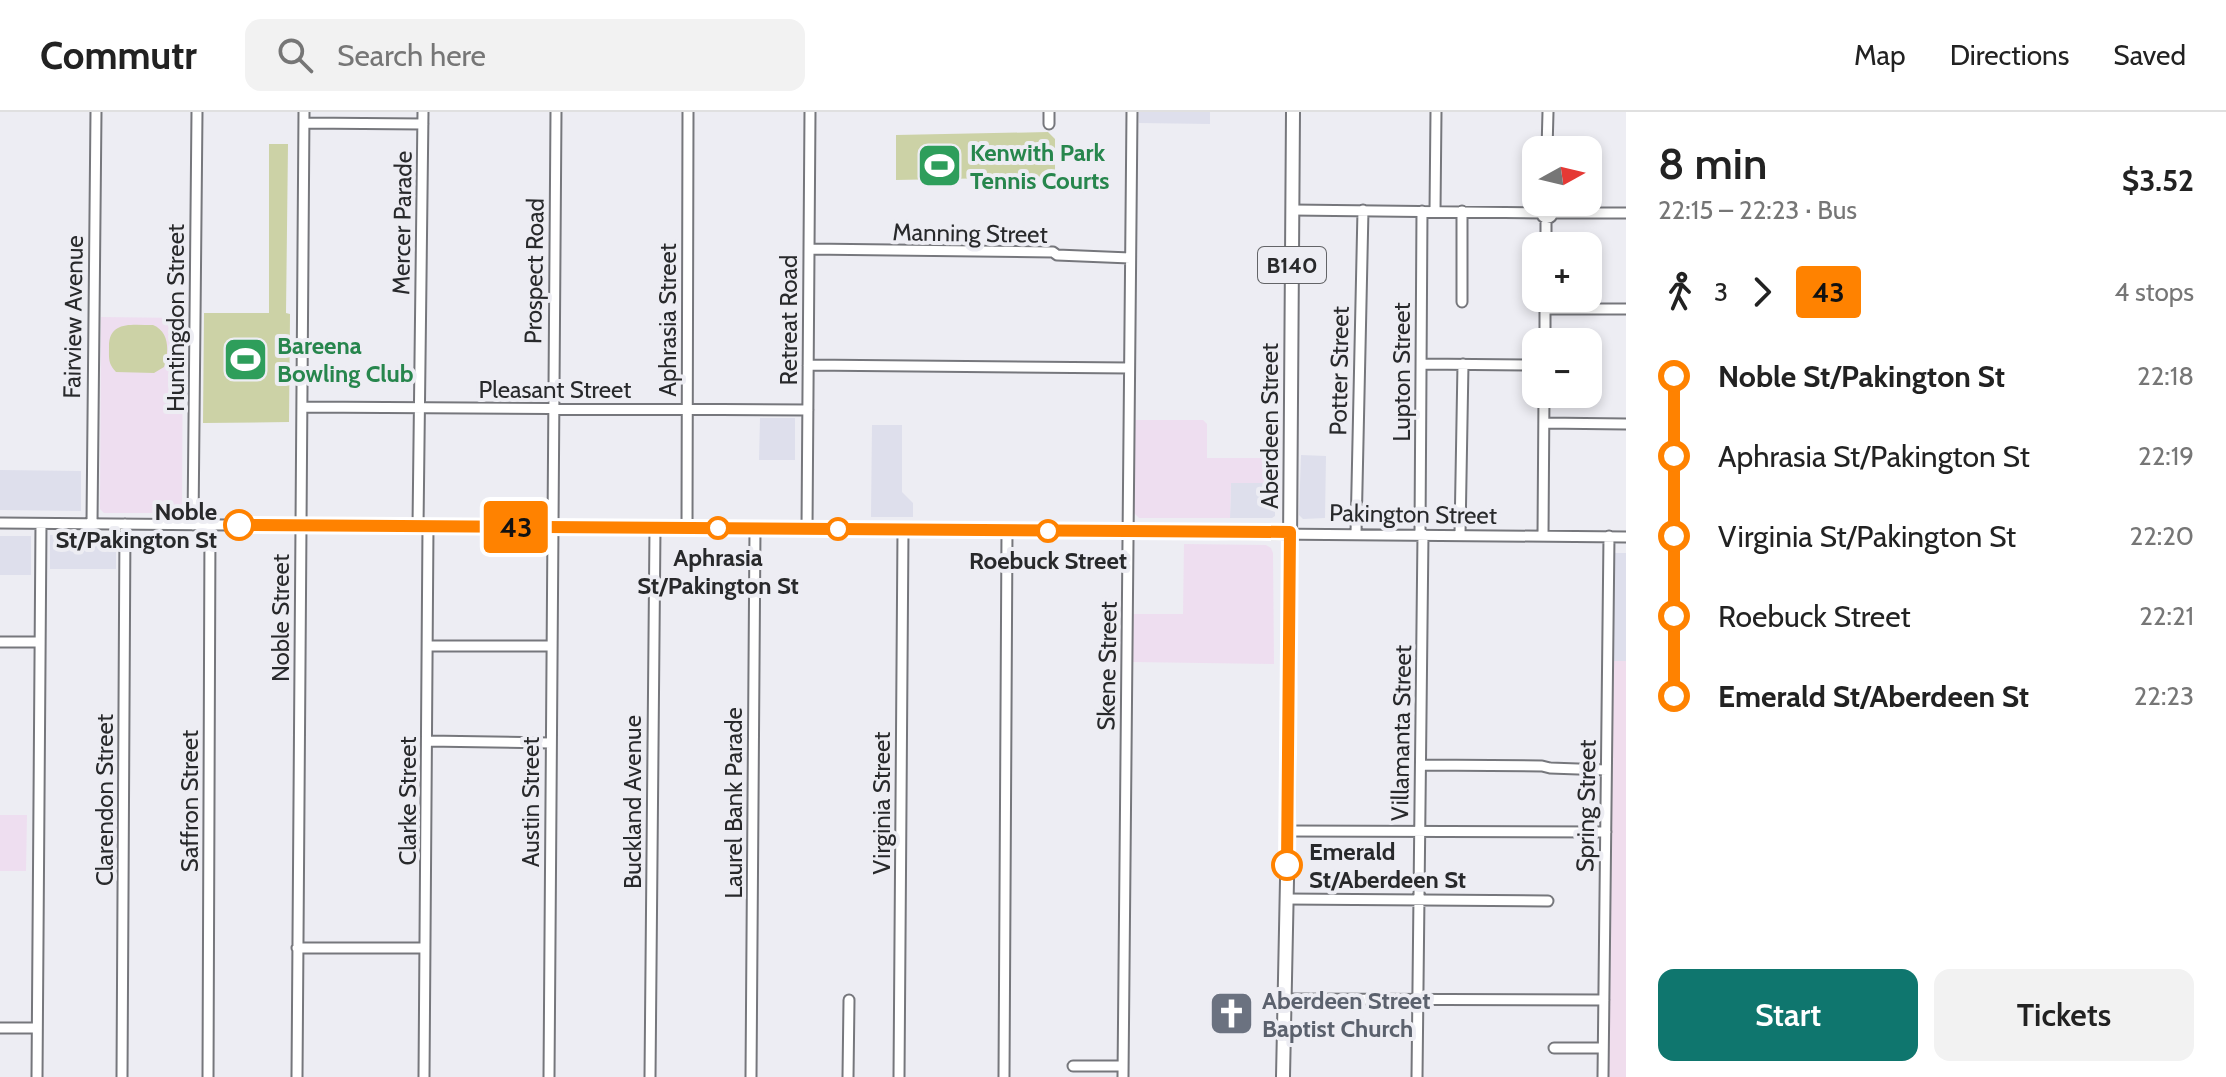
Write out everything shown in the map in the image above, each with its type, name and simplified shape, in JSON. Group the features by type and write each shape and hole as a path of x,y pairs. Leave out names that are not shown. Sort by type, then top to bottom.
{"main road":[{"name":"Aberdeen Street","path":"1283,1077 1288,831 1293,112"}],"street":[{"name":"Fairview Avenue","path":"92,523 96,112"},
{"name":"Huntingdon Street","path":"193,525 197,112"},
{"name":"Mercer Parade","path":"423,112 419,409 423,526"},
{"name":"Prospect Road","path":"552,527 556,112"},
{"name":"Aphrasia Street","path":"687,528 688,112"},
{"name":"Retreat Road","path":"807,529 810,112"},
{"path":"1049,112 1049,124"},
{"name":"Skene Street","path":"1123,1077 1132,112"},
{"path":"1435,211 1436,112"},
{"path":"1547,136 1548,112"},
{"path":"304,117 423,124"},
{"name":"Noble Street","path":"297,1077 304,117"},
{"path":"1292,210 1522,211"},
{"name":"Potter Street","path":"1356,533 1363,210"},
{"name":"Lupton Street","path":"1422,211 1422,534"},
{"path":"1462,211 1462,302"},
{"path":"1602,212 1626,213"},
{"name":"Manning Street","path":"809,249 1053,252 1057,255 1130,258"},
{"path":"1602,307 1626,309"},
{"path":"1421,364 1522,365"},
{"path":"1460,534 1463,364"},
{"path":"808,365 1129,368"},
{"name":"Pleasant Street","path":"302,407 808,410"},
{"path":"1543,536 1544,408"},
{"path":"1544,423 1626,424"},
{"name":"Pakington Street","path":"0,523 1626,537"},
{"path":"37,1077 41,524"},
{"name":"Clarendon Street","path":"122,1077 125,524"},
{"name":"Saffron Street","path":"208,1077 210,525"},
{"name":"Clarke Street","path":"423,526 428,646 424,1077"},
{"name":"Austin Street","path":"549,1077 552,527"},
{"name":"Buckland Avenue","path":"650,1077 655,528"},
{"name":"Laurel Bank Parade","path":"751,1077 755,529"},
{"name":"Virginia Street","path":"899,1077 903,530"},
{"path":"1004,1077 1007,530"},
{"name":"Villamanta Street","path":"1417,1077 1422,534"},
{"name":"Spring Street","path":"1603,1077 1609,536"},
{"path":"0,642 39,642"},
{"path":"428,646 551,646"},
{"path":"427,741 551,743"},
{"path":"1421,765 1606,770"},
{"path":"1288,831 1606,832"},
{"path":"1286,899 1548,901"},
{"path":"297,948 425,948"},
{"path":"1284,999 1604,1000"},
{"path":"848,1077 849,1000"},
{"path":"0,1028 37,1028"},
{"path":"1554,1048 1603,1048"},
{"path":"1073,1066 1123,1066"}],"shaded area":[{"path":"1139,112 1210,112 1210,124 1139,123"},
{"path":"101,317 183,318 182,510 179,513 104,513 100,509"},
{"path":"760,418 795,418 795,460 759,460"},
{"path":"1135,420 1203,420 1207,424 1207,458 1275,458 1275,483 1231,483 1230,518 1139,518 1134,513"},
{"path":"872,425 902,425 902,492 913,503 913,517 871,517"},
{"path":"1301,455 1326,456 1325,518 1303,519 1299,515"},
{"path":"0,470 81,471 81,511 0,510"},
{"path":"1231,482 1275,483 1275,516 1230,518"},
{"path":"50,535 116,536 116,569 50,569"},
{"path":"0,536 31,536 31,575 0,575"},
{"path":"1184,544 1266,545 1271,548 1274,664 1133,662 1133,614 1183,614"},
{"path":"1611,553 1626,553 1626,661 1613,661"},
{"path":"1613,661 1626,661 1626,1077 1605,1077"},
{"path":"0,815 27,815 26,871 0,871"}],"green space":[{"path":"1048,132 1055,139 1055,173 1050,177 896,180 896,135"},
{"name":"Bareena Bowling Club","path":"269,144 288,144 286,313 290,314 289,422 203,423 204,313 269,313"},
{"path":"153,325 163,332 167,343 164,367 154,373 116,372 109,358 112,333 123,326"}],"bus line":[{"name":"43","path":"239,525 1290,532 1287,865"}],"place":[{"name":"Kenwith Park Tennis Courts","path":"939,166"},
{"name":"Bareena Bowling Club","path":"246,359"},
{"name":"Noble St/Pakington St","path":"239,525"},
{"name":"Aphrasia St/Pakington St","path":"718,528"},
{"name":"Roebuck Street","path":"1048,531"},
{"name":"Emerald St/Aberdeen St","path":"1287,865"},
{"name":"Aberdeen Street Baptist Church","path":"1231,1014"}]}
